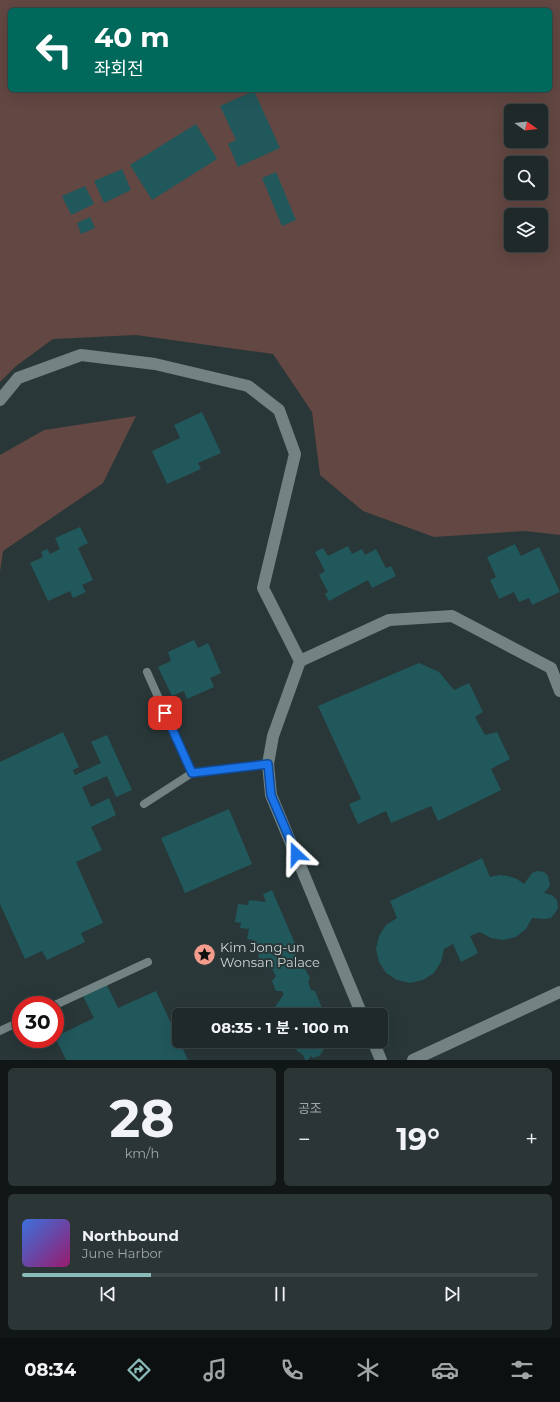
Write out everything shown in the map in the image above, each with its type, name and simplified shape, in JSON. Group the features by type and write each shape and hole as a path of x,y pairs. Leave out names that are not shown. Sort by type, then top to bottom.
{"street":[{"path":"0,400 18,378 81,355 155,364 248,386 279,410 295,454 263,588 300,662"},
{"path":"359,1008 271,795 268,764 273,736 300,662 389,620 452,616 551,668 560,691"},
{"path":"413,1060 560,992"},
{"path":"376,1048 381,1060"}],"lane":[{"path":"147,672 192,773"},
{"path":"144,804 192,773 268,764"},
{"path":"64,1001 148,962"},
{"path":"0,1030 12,1025"}],"shaded area":[{"path":"0,0 560,0 560,535 525,531 434,537 363,511 320,475 312,412 273,354 136,335 53,339 16,366 0,382"},
{"path":"136,416 103,483 3,551 0,572 0,455 44,430"}],"building":[{"path":"254,92 280,148 238,167 228,144 236,140 220,106"},
{"path":"196,124 217,159 152,200 130,165"},
{"path":"122,169 131,190 104,203 94,181"},
{"path":"276,172 296,220 282,226 262,178"},
{"path":"85,186 94,204 71,215 62,196"},
{"path":"90,217 95,228 81,234 77,223"},
{"path":"202,412 221,453 198,463 201,469 167,484 152,451 180,438 174,425"},
{"path":"80,527 88,543 78,548 93,580 82,585 86,592 73,598 70,591 48,601 30,563 43,557 41,552 47,549 50,554 60,549 55,538"},
{"path":"515,544 521,556 539,547 560,592 532,605 529,598 519,602 514,592 499,599 490,580 496,577 487,557"},
{"path":"348,546 352,554 362,549 365,555 376,549 386,568 391,566 396,576 372,588 368,580 329,601 325,594 328,592 319,575 325,571 315,552 323,548 328,556"},
{"path":"194,640 198,648 208,643 221,673 210,678 214,687 187,699 184,691 172,696 158,667 171,661 168,652"},
{"path":"419,663 439,672 454,690 469,683 483,712 475,717 485,735 497,732 510,759 491,769 501,790 438,821 431,806 391,823 386,811 358,824 349,804 361,799 318,706"},
{"path":"63,732 79,767 73,770 75,775 101,763 91,742 107,735 132,790 116,797 107,776 82,787 91,807 109,798 116,815 91,827 102,850 76,862 103,923 81,933 85,942 47,960 42,951 25,959 0,904 0,762"},
{"path":"229,809 252,864 185,893 161,838"},
{"path":"482,858 490,877 499,875 508,876 517,879 524,884 532,873 538,871 544,872 548,876 550,886 544,893 552,895 557,900 558,908 551,918 532,918 526,929 516,937 503,940 491,938 480,932 470,936 478,953 461,962 453,944 444,949 441,962 434,973 423,980 410,983 397,980 386,973 379,962 376,949 379,936 386,925 397,918 390,901"},
{"path":"272,890 299,953 295,955 300,967 304,967 310,978 308,982 311,990 315,991 322,1008 275,1007 284,994 282,991 276,991 272,981 276,976 272,969 266,968 267,961 258,960 259,952 252,951 254,940 247,939 249,929 240,928 241,923 235,922 238,904 248,905 249,900 266,902 263,894"},
{"path":"106,983 118,1008 156,991 172,1026 172,1048 182,1048 188,1060 66,1060 60,1048 64,1048 64,1033 94,1018 82,994"},
{"path":"297,1048 325,1048 319,1056 313,1058 311,1056 308,1060 305,1060 303,1055 296,1050"}],"place":[{"name":"Kim Jong-un Wonsan Palace","path":"204,954"}],"route":[{"path":"165,713 192,773 268,764 271,795 296,854"}]}
